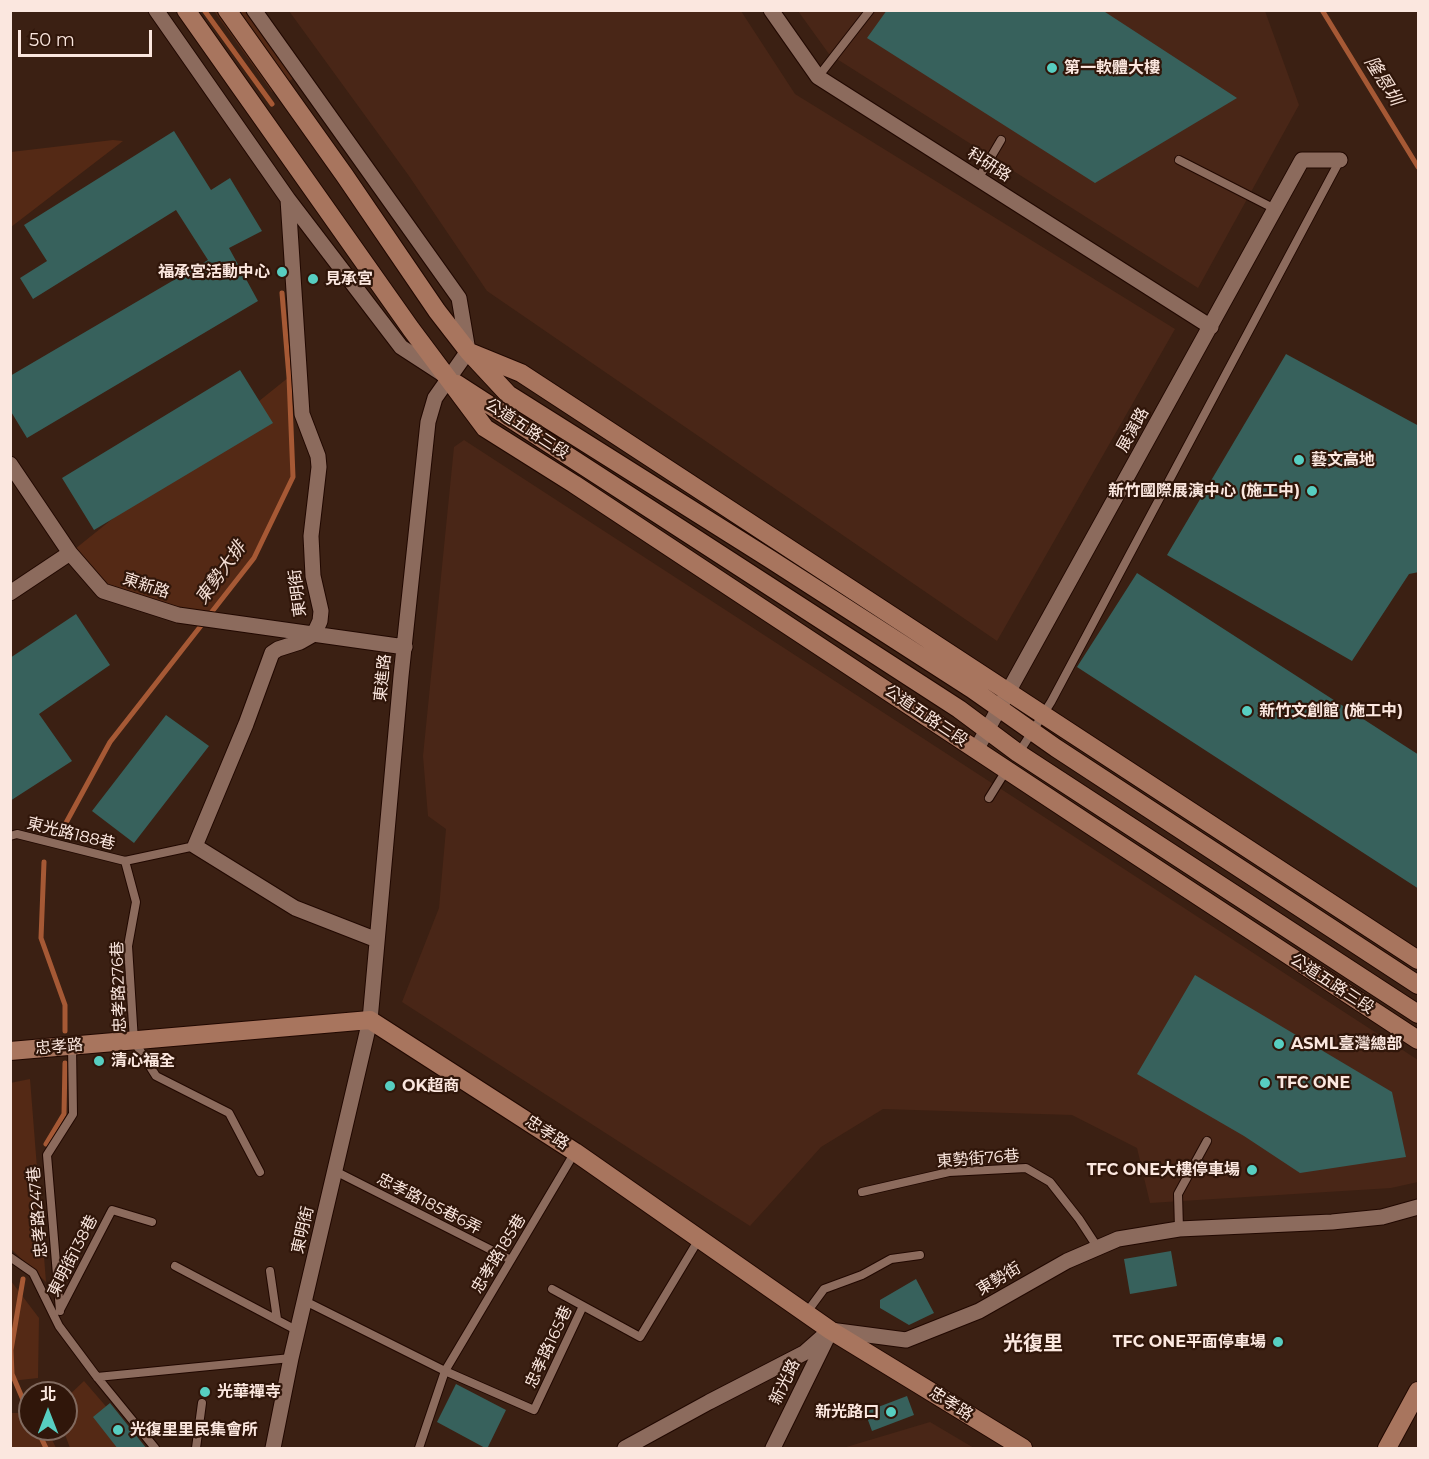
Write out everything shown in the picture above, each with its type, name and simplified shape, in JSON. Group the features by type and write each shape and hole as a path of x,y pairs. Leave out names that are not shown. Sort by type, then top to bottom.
{"street":[{"name":"公道五路三段","path":"186,10 485,428 574,484 1419,1040"},
{"name":"公道五路三段","path":"226,10 345,176 437,311 468,351 508,394 972,689 1033,732 1419,984"},
{"path":"254,10 459,298 468,351"},
{"name":"科研路","path":"771,10 818,77 1211,327"},
{"name":"公道五路三段","path":"157,11 288,199 401,347 950,703 1018,753 1419,1014"},
{"name":"展演路","path":"976,750 1302,160 1340,160"},
{"name":"東明街","path":"195,846 273,653 314,634 320,621 321,611 313,576 311,536 319,467 318,456 302,414 288,199"},
{"name":"公道五路三段","path":"468,351 521,373 1419,960"},
{"name":"東進路","path":"370,1020 428,422 435,398 468,351"},
{"name":"東新路","path":"10,464 70,553 103,591 178,615 405,646"},
{"path":"10,593 70,553"},
{"path":"195,846 295,908 377,940"},
{"name":"東明街","path":"273,1449 291,1358 370,1020"},
{"name":"忠孝路","path":"10,1052 370,1020 575,1152 830,1330 1023,1449"},
{"name":"東勢街","path":"830,1330 906,1340 980,1311 1067,1261 1118,1239 1179,1229 1332,1222 1382,1216 1419,1207"},
{"path":"625,1449 804,1353 830,1330"},
{"name":"新光路","path":"773,1449 830,1330"},
{"path":"1387,1449 1419,1390"}],"lane":[{"path":"818,77 870,10"},
{"path":"978,179 1001,140"},
{"path":"1179,160 1275,210"},
{"path":"989,798 1043,715 1340,160"},
{"name":"東光路188巷","path":"10,836 17,834 125,861 195,846"},
{"name":"忠孝路276巷","path":"125,861 136,902 128,946 134,1041"},
{"path":"134,1041 156,1077 229,1113 260,1172"},
{"name":"忠孝路247巷","path":"58,1315 47,1155 73,1114 72,1046"},
{"path":"1179,1229 1178,1194 1207,1141"},
{"name":"忠孝路185巷","path":"419,1449 445,1371 575,1152"},
{"name":"東勢街76巷","path":"862,1192 949,1172 1026,1168 1050,1182 1098,1248"},
{"name":"忠孝路185巷6弄","path":"335,1171 511,1260"},
{"name":"東明街138巷","path":"58,1315 112,1210 152,1222"},
{"name":"忠孝路165巷","path":"552,1289 640,1337 699,1239"},
{"path":"806,1314 824,1289 862,1275 891,1259 920,1255"},
{"name":"東明街138巷","path":"10,1257 33,1273 97,1377 155,1449"},
{"path":"175,1266 298,1331"},
{"path":"270,1271 277,1319"},
{"path":"305,1301 445,1371"},
{"name":"忠孝路165巷","path":"445,1371 534,1410 584,1305"},
{"path":"97,1377 291,1358"},
{"path":"196,1449 202,1403"}],"shaded area":[{"path":"214,11 245,11 294,78 272,92"},
{"path":"289,11 741,11 795,94 1175,329 997,641 487,291 409,176"},
{"path":"798,11 1265,11 1299,105 1198,288 829,54"},
{"path":"113,140 123,141 11,227 11,152"},
{"path":"289,377 293,477 254,558 207,618 103,591 70,553"},
{"path":"464,440 1418,1060 1418,1182 1391,1188 1150,1203 1137,1148 1072,1115 883,1109 821,1147 750,1226 402,1002 439,908 446,829 428,816 423,756 454,447"},
{"path":"30,1079 46,1282 11,1249 10,1083"},
{"path":"11,1281 39,1318 38,1378 11,1381"},
{"path":"84,1381 142,1448 70,1448 67,1441 78,1441 78,1387"},
{"path":"10,1413 18,1413 18,1441 53,1441 56,1448 11,1448"},
{"path":"930,1422 974,1448 843,1448"}],"building":[{"name":"第一軟體大樓","path":"887,10 1102,10 1237,98 1095,183 867,38"},
{"path":"174,131 211,190 230,178 262,231 229,248 258,301 27,438 10,410 10,376 208,260 176,210 33,299 20,278 47,261 24,225"},
{"name":"新竹國際展演中心 (施工中)","path":"1286,354 1419,426 1419,572 1409,574 1352,661 1167,555"},
{"path":"240,370 273,423 94,530 62,478"},
{"name":"新竹文創館 (施工中)","path":"1137,573 1419,755 1419,889 1077,667"},
{"path":"76,614 110,665 39,714 72,761 10,801 10,658"},
{"path":"166,715 209,746 134,843 92,811"},
{"name":"TFC ONE","path":"1195,975 1392,1092 1406,1157 1300,1173 1244,1136 1137,1074"},
{"path":"1171,1251 1177,1286 1130,1294 1124,1259"},
{"path":"916,1279 934,1313 909,1325 880,1308 880,1300"},
{"path":"456,1384 506,1410 487,1449 437,1422"},
{"path":"907,1396 914,1415 872,1431 865,1412"},
{"name":"光復里里民集會所","path":"110,1403 147,1449 118,1449 93,1417"}],"waterway":[{"name":"東勢大排","path":"204,10 272,104"},
{"name":"隆恩圳","path":"1322,10 1418,167"},
{"name":"東勢大排","path":"61,832 110,742 254,558 293,477 289,377 282,293"},
{"name":"東勢大排","path":"44,862 41,938 65,1005 65,1031"},
{"name":"東勢大排","path":"46,1144 64,1114 65,1063"},
{"name":"東勢大排","path":"18,1388 12,1374 11,1350 23,1279"},
{"name":"東勢大排","path":"43,1441 46,1448"}],"place":[{"name":"第一軟體大樓","path":"1052,68"},
{"name":"福承宮活動中心","path":"282,272"},
{"name":"見承宮","path":"313,279"},
{"name":"藝文高地","path":"1299,460"},
{"name":"新竹國際展演中心 (施工中)","path":"1312,491"},
{"name":"新竹文創館 (施工中)","path":"1247,711"},
{"name":"ASML臺灣總部","path":"1279,1044"},
{"name":"清心福全","path":"99,1061"},
{"name":"TFC ONE","path":"1265,1083"},
{"name":"OK超商","path":"390,1086"},
{"name":"TFC ONE大樓停車場","path":"1252,1170"},
{"name":"TFC ONE平面停車場","path":"1278,1342"},
{"name":"光華禪寺","path":"205,1392"},
{"name":"新光路口","path":"891,1412"},
{"name":"光復里里民集會所","path":"118,1430"}],"district":[{"name":"光復里","path":"1033,1344"}]}
